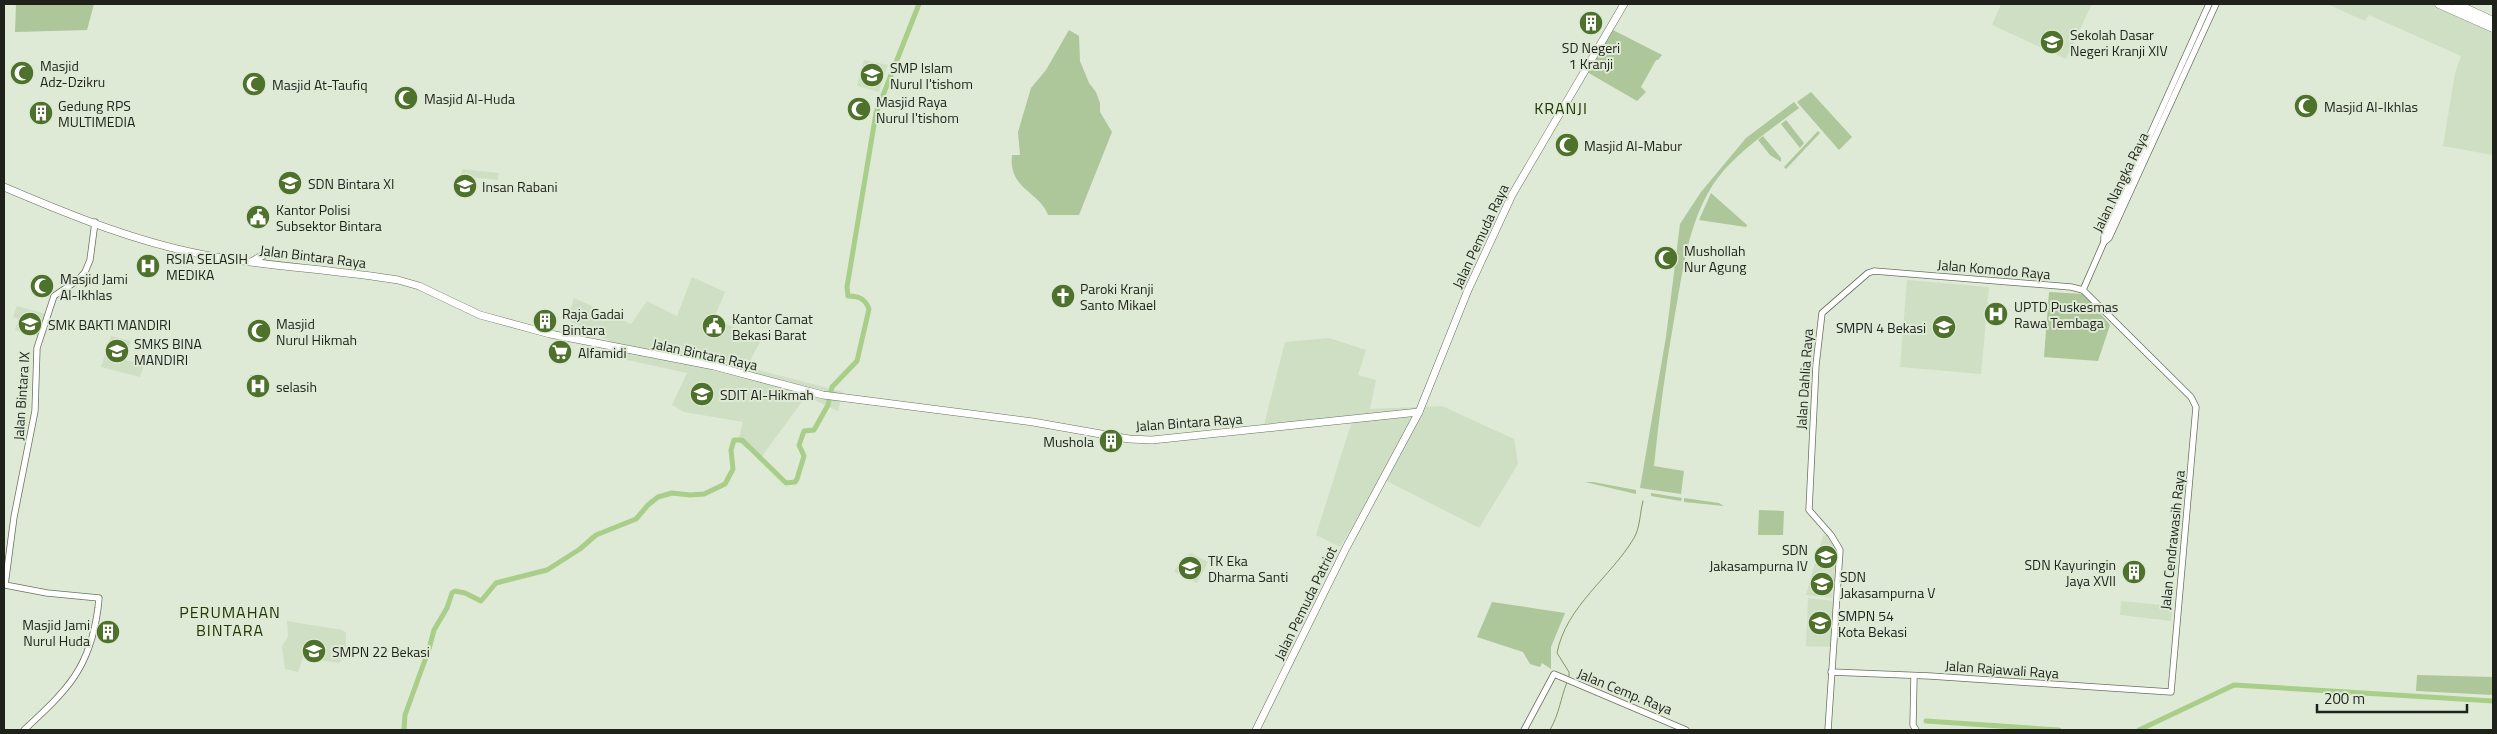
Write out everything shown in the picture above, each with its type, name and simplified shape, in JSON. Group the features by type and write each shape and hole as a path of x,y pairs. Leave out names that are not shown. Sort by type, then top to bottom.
{"highway":[{"path":"2439,4 2493,28"},
{"path":"2456,4 2493,21"}],"main road":[{"name":"Jalan Pemuda Raya","path":"1378,488 1419,412 1471,282 1512,195 1624,4"},
{"name":"Jalan Bintara Raya","path":"4,187 136,238 174,248 217,257 398,280 418,286 480,315 550,334 714,366 823,395 1033,422 1144,441 1419,412"},
{"path":"253,261 265,254"},
{"name":"Jalan Pemuda Patriot","path":"1256,730 1378,488"}],"street":[{"name":"Jalan Nangka Raya","path":"2209,4 2209,12"},
{"name":"Jalan Nangka Raya","path":"2084,290 2104,242 2109,238 2156,118 2168,100 2209,12 2216,4"},
{"name":"Jalan Nangka Raya","path":"2118,212 2162,121 2168,100"},
{"path":"2156,118 2162,121"},
{"name":"Jalan Bintara IX","path":"24,730 58,698 80,671 97,617 99,598 47,593 5,585 14,517 35,411 36,348 54,296 78,280 85,272 90,260 95,222"},
{"name":"Jalan Dahlia Raya","path":"1831,672 1840,550 1831,535 1809,510 1816,365 1822,313 1870,272 1906,274"},
{"name":"Jalan Komodo Raya","path":"1906,274 2071,287 2084,290"},
{"name":"Jalan Cendrawasih Raya","path":"2084,290 2194,401 2196,407 2171,692"},
{"path":"1828,730 1831,672"},
{"name":"Jalan Rajawali Raya","path":"1831,672 1927,676 2171,692"},
{"name":"Jalan Cemp. Raya","path":"1524,730 1554,674 1686,730"},
{"path":"1914,676 1913,725 1916,730"}],"shaded area":[{"path":"16,4 94,4 87,30 15,32"},
{"name":"Sekolah Dasar Negeri Kranji XIV","path":"2001,4 2092,4 2066,59 1992,25"},
{"path":"2327,4 2456,4 2493,21 2493,155 2443,146 2455,73 2461,56 2369,15 2365,21"},
{"path":"1611,29 1662,55 1656,60 1641,87 1646,92 1637,101 1587,72"},
{"path":"1069,30 1079,36 1080,61 1089,83 1096,92 1100,103 1100,112 1112,132 1079,215 1048,215 1044,207 1020,183 1015,175 1012,166 1012,155 1020,155 1018,132 1031,88 1046,70"},
{"name":"SMP Islam Nurul I'tishom","path":"864,60 888,65 879,92 857,86"},
{"path":"1811,92 1852,137 1839,150 1797,102"},
{"path":"1794,102 1799,108 1751,144 1725,169 1713,185 1696,219 1682,276 1672,333 1660,409 1654,466 1684,471 1681,494 1640,488 1666,337 1680,224 1701,192 1746,138"},
{"path":"1786,120 1804,143 1800,148 1781,124"},
{"path":"1818,131 1820,133 1786,169 1784,167"},
{"path":"1763,136 1781,158 1781,162 1770,155 1758,140"},
{"name":"Insan Rabani","path":"462,169 499,173 498,180 469,177 469,192 460,192"},
{"path":"1711,193 1747,225 1746,227 1699,220"},
{"path":"692,277 725,292 714,318 761,340 747,367 843,392 838,411 806,396 760,459 738,442 743,422 684,412 672,405 687,373 604,355 610,341 567,320 574,298 631,324 647,301 677,316"},
{"name":"SMPN 4 Bekasi","path":"1907,280 1989,287 1981,374 1900,367"},
{"path":"2049,292 2084,294 2110,325 2098,361 2044,357"},
{"name":"SMK BAKTI MANDIRI","path":"17,306 46,314 40,337 15,330 19,319 13,317"},
{"name":"SMKS BINA MANDIRI","path":"111,336 131,341 125,360 144,364 140,377 101,367"},
{"path":"1329,338 1366,350 1358,375 1376,380 1370,409 1442,406 1514,439 1518,464 1479,528 1381,478 1340,547 1316,535 1352,421 1263,429 1285,342"},
{"path":"1585,482 1636,490 1636,494"},
{"path":"1651,493 1682,498 1681,501 1651,496"},
{"path":"1684,498 1719,503 1724,506 1684,502"},
{"path":"1759,510 1784,511 1783,535 1758,535"},
{"path":"1823,535 1828,535 1837,549 1832,598 1806,595"},
{"name":"TK Eka Dharma Santi","path":"1191,553 1208,562 1197,583 1174,572 1178,564"},
{"name":"SMPN 54 Kota Bekasi","path":"1808,598 1834,601 1830,647 1806,646"},
{"path":"2121,601 2173,606 2171,621 2120,615"},
{"path":"1492,602 1565,613 1551,647 1551,669 1542,663 1540,667 1530,664 1523,652 1477,637"},
{"name":"SMPN 22 Bekasi","path":"287,621 342,630 346,633 346,656 339,663 303,658 298,672 285,669 282,646 288,637"},
{"path":"2417,675 2493,677 2493,695 2416,691"}],"waterway":[{"path":"404,730 405,715 434,630 447,608 452,593 455,591 465,593 481,601 496,583 547,570 580,549 596,535 636,519 658,497 672,493 704,494 725,484 733,469 731,450 734,440 742,440 786,483 795,482 804,456 799,445 804,431 814,430 828,405 832,387 857,361 869,309 861,298 848,296 847,287 876,113 919,4"},
{"path":"1569,678 1569,672 1557,653 1562,636 1579,606 1614,566 1634,538 1639,525 1643,501"},
{"path":"1550,730 1567,682"},
{"path":"2139,730 2234,685 2493,701"},
{"path":"1926,721 2059,730"}],"place":[{"name":"SD Negeri 1 Kranji","path":"1591,23"},
{"name":"Sekolah Dasar Negeri Kranji XIV","path":"2052,42"},
{"name":"Masjid Adz-Dzikru","path":"22,73"},
{"name":"SMP Islam Nurul I'tishom","path":"872,75"},
{"name":"Masjid At-Taufiq","path":"254,84"},
{"name":"Masjid Al-Huda","path":"406,98"},
{"name":"Masjid Al-Ikhlas","path":"2306,106"},
{"name":"Masjid Raya Nurul I'tishom","path":"859,109"},
{"name":"Gedung RPS MULTIMEDIA","path":"41,113"},
{"name":"Masjid Al-Mabur","path":"1567,145"},
{"name":"SDN Bintara XI","path":"290,183"},
{"name":"Insan Rabani","path":"465,186"},
{"name":"Kantor Polisi Subsektor Bintara","path":"258,217"},
{"name":"Mushollah Nur Agung","path":"1666,258"},
{"name":"RSIA SELASIH MEDIKA","path":"148,266"},
{"name":"Masjid Jami Al-Ikhlas","path":"42,286"},
{"name":"Paroki Kranji Santo Mikael","path":"1063,296"},
{"name":"UPTD Puskesmas Rawa Tembaga","path":"1996,314"},
{"name":"Raja Gadai Bintara","path":"545,321"},
{"name":"SMK BAKTI MANDIRI","path":"30,324"},
{"name":"Kantor Camat Bekasi Barat","path":"714,326"},
{"name":"SMPN 4 Bekasi","path":"1944,327"},
{"name":"Masjid Nurul Hikmah","path":"259,331"},
{"name":"SMKS BINA MANDIRI","path":"117,351"},
{"name":"Alfamidi","path":"560,352"},
{"name":"selasih","path":"258,386"},
{"name":"SDIT Al-Hikmah","path":"702,394"},
{"name":"Mushola","path":"1111,441"},
{"name":"SDN Jakasampurna IV","path":"1826,557"},
{"name":"TK Eka Dharma Santi","path":"1190,568"},
{"name":"SDN Kayuringin Jaya XVII","path":"2134,572"},
{"name":"SDN Jakasampurna V","path":"1822,584"},
{"name":"SMPN 54 Kota Bekasi","path":"1820,623"},
{"name":"Masjid Jami Nurul Huda","path":"108,632"},
{"name":"SMPN 22 Bekasi","path":"314,651"}],"district":[{"name":"KRANJI","path":"1561,108"},
{"name":"PERUMAHAN BINTARA","path":"230,621"}]}
